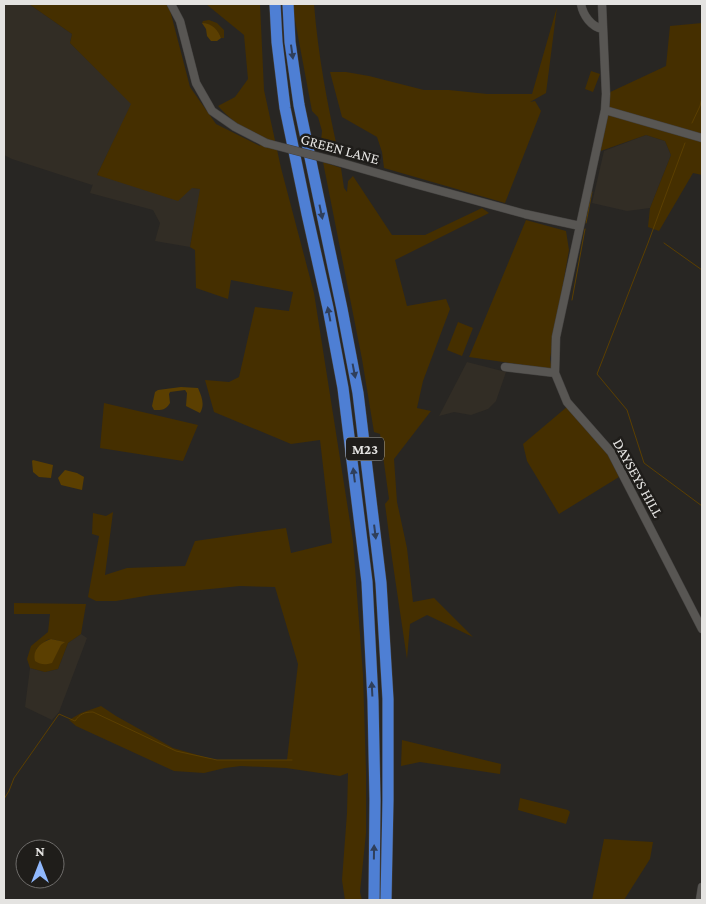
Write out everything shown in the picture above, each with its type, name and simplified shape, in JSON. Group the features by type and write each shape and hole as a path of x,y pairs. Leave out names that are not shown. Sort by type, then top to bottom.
{"highway":[{"name":"M23","path":"275,4 277,42 285,108 328,308 343,388 367,582 376,800 374,900"},
{"name":"M23","path":"288,4 290,42 299,105 358,393 381,583 388,700 386,900"}],"street":[{"name":"GREEN LANE","path":"171,4 180,21 196,83 212,111 235,127 266,142 525,214 580,226"},
{"path":"581,4 582,10 594,26 603,29"},
{"name":"DAYSEYS HILL","path":"602,4 605,110 556,337 555,373 568,402 611,452 702,629"},
{"path":"605,110 702,138"},
{"path":"505,367 555,373"},
{"path":"700,900 702,886"}],"shaded area":[{"path":"4,4 29,4 72,34 70,43 132,104 97,175 201,189 190,247 155,241 160,223 153,210 90,193 93,184 4,155"},
{"path":"29,4 166,4 170,10 190,87 216,124 260,146 259,136 237,123 218,106 235,97 248,79 244,35 206,4 260,4 264,90 281,168 314,293 353,541 363,675 366,771 366,833 360,892 362,900 345,900 342,880 348,773 340,776 286,768 241,766 204,773 174,771 76,726 69,720 81,713 101,706 173,748 215,760 287,760 298,664 275,587 240,586 151,595 116,601 96,601 88,597 99,536 92,534 93,513 106,516 113,512 105,575 127,568 185,566 195,541 286,528 291,553 332,543 320,440 291,444 214,412 205,380 229,382 239,377 255,307 289,311 293,292 231,280 228,299 196,288 195,250 190,247 200,189 192,188 178,201 97,175 131,104 70,43 72,34"},
{"path":"294,4 314,4 323,78 338,151 320,151 322,131 318,117 312,111 294,15"},
{"path":"557,7 546,93 530,102 535,101 541,111 505,203 384,168 382,152 377,137 342,117 330,72 346,72 369,76 424,90 449,90 487,94 532,94"},
{"path":"209,20 217,23 224,30 224,38 221,38 211,26 202,23"},
{"path":"202,23 209,24 218,32 221,38 217,41 211,41"},
{"path":"702,23 702,175 693,173 659,231 648,227 650,208 671,155 665,141 646,135 595,153 606,94 666,66 670,26"},
{"path":"591,71 600,74 593,92 585,89"},
{"path":"646,135 665,141 671,155 650,208 627,211 592,203 604,151"},
{"path":"323,162 341,168 344,188 347,192 348,181 353,176 392,235 425,235 482,208 489,213 395,260 407,306 446,299 450,309 423,381 417,408 431,411 394,459 397,502 407,548 413,602 434,598 473,637 427,615 410,624 407,659 385,504 389,499 380,434 374,432 362,359"},
{"path":"526,220 566,231 569,250 550,359 552,369 469,357"},
{"path":"458,322 473,328 462,356 447,350"},
{"path":"467,362 506,372 496,401 488,409 471,415 454,412 439,416"},
{"path":"181,387 198,388 202,401 200,413 186,406 187,393 185,390 170,392 170,403 167,407 154,410 152,406 155,392"},
{"path":"104,403 198,425 183,461 100,448"},
{"path":"568,406 607,453 619,477 559,514 527,461 523,444"},
{"path":"33,460 53,465 51,478 39,477 33,472"},
{"path":"65,470 84,477 82,490 61,485 58,478"},
{"path":"14,603 86,604 81,634 68,643 58,669 45,672 30,668 27,659 31,646 48,632 50,614 14,614","holes":["47,640 64,642 61,645 36,649"]},
{"path":"81,634 87,638 59,712 52,720 25,707 30,668 45,672 58,669 68,643"},
{"path":"51,639 65,642 61,645 52,663 43,664 35,661 34,657 38,647"},
{"path":"402,740 501,764 500,774 420,762 401,766"},
{"path":"520,798 568,810 570,812 566,824 518,810"},
{"path":"604,839 653,842 650,859 624,900 592,900"}],"waterway":[{"path":"692,123 702,98"},
{"path":"685,143 597,374 627,410 644,463 702,506"},
{"path":"586,223 592,192"},
{"path":"572,300 585,229"},
{"path":"664,243 702,270"},
{"path":"4,799 14,778 59,714 75,721 82,714 93,712 176,751 217,760 292,760"}]}
